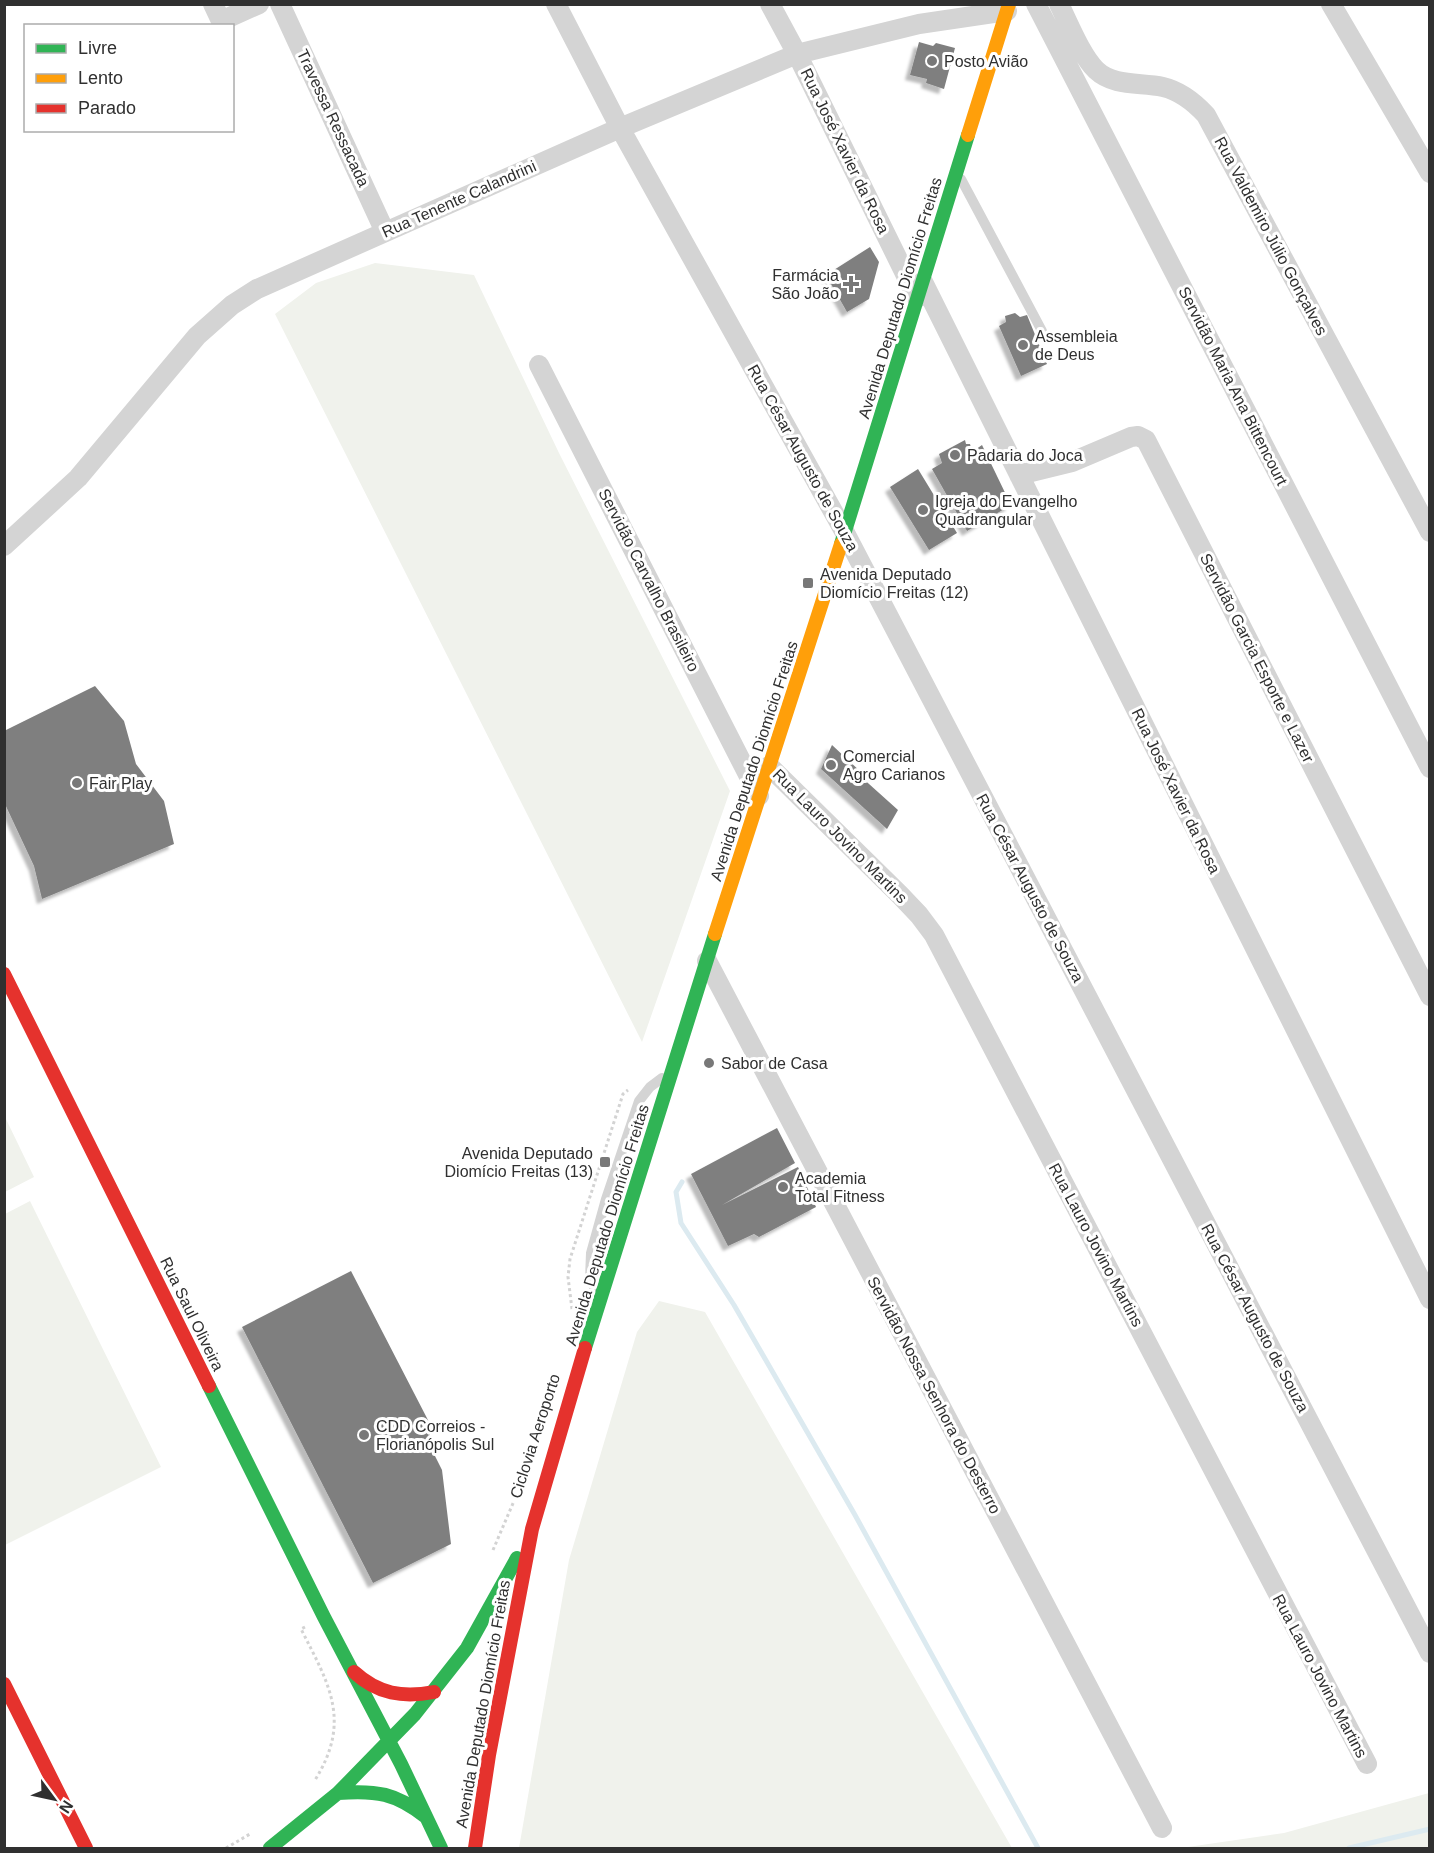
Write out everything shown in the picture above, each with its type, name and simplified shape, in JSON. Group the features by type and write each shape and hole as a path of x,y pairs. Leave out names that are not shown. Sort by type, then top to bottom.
{"street":[{"path":"213,4 221,21 259,4"},
{"name":"Travessa Ressacada","path":"280,4 385,232"},
{"name":"Rua César Augusto de Souza","path":"556,4 620,128 845,533 1430,1653"},
{"name":"Rua José Xavier da Rosa","path":"770,4 1019,475 1430,1299"},
{"name":"Servidão Maria Ana Bittencourt","path":"1036,4 1430,768"},
{"name":"Rua Valdemiro Júlio Gonçalves","path":"1059,4 1088,61 1102,74 1116,82 1164,88 1182,95 1196,104 1206,115 1430,532"},
{"path":"1331,4 1430,173"},
{"name":"Rua Tenente Calandrini","path":"4,546 78,478 177,358 213,321 232,305 266,285 620,128 797,54 882,32 939,13 1008,8"},
{"name":"Avenida Deputado Diomício Freitas","path":"475,1848 489,1755 532,1529 600,1298 845,533 1008,8"},
{"path":"1050,31 1078,40"},
{"path":"1080,90 1088,61"},
{"name":"Servidão Carvalho Brasileiro","path":"539,365 759,796"},
{"name":"Servidão Garcia Esporte e Lazer","path":"1019,475 1072,462 1131,437 1138,436 1146,440 1430,996"},
{"name":"Rua Lauro Jovino Martins","path":"769,766 906,902 934,935 1367,1764"},
{"name":"Servidão Nossa Senhora do Desterro","path":"707,961 1162,1828"},
{"name":"Rua Saul Oliveira","path":"4,974 441,1848"},
{"name":"Avenida Deputado Diomício Freitas","path":"270,1848 338,1793 390,1742 434,1692 467,1648 495,1601 532,1529"},
{"name":"Rua Saul Oliveira","path":"351,1669 363,1682 380,1691 398,1696 416,1696 434,1692"},
{"path":"4,1684 86,1848"},
{"path":"338,1793 382,1792 407,1801 427,1818"}],"lane":[{"path":"956,171 1042,330"},
{"path":"600,1298 590,1279 591,1253 606,1199 639,1101 650,1088 674,1068"}],"path":[{"path":"573,1317 568,1277 570,1259 623,1094 629,1089"},
{"name":"Ciclovia Aeroporto","path":"489,1558 518,1492"},
{"path":"301,1629 327,1679 335,1718 333,1739 326,1762 309,1787"},
{"path":"226,1848 252,1833"}],"shaded area":[{"path":"375,263 474,275 559,453 730,791 642,1042 275,314 316,283"},
{"path":"5,1117 34,1177 4,1192"},
{"path":"30,1201 161,1467 5,1545 5,1214"},
{"path":"659,1301 705,1312 1012,1848 519,1848 569,1560 637,1332"},
{"path":"1429,1793 1429,1848 1181,1848 1284,1833"}],"building":[{"name":"Posto Avião","path":"919,42 933,46 936,43 955,48 944,89 926,83 927,79 910,75"},
{"path":"870,247 879,262 869,299 847,312 826,275"},
{"name":"Assembleia de Deus","path":"1015,313 1020,317 1027,315 1047,364 1021,376 999,326 1006,322 1005,316"},
{"path":"965,440 966,444 970,444 972,452 982,445 1011,505 967,531 932,469 942,463 939,454"},
{"name":"Igreja do Evangelho Quadrangular","path":"918,469 957,533 929,550 890,487"},
{"name":"Fair Play","path":"95,686 124,721 136,764 164,801 174,844 42,899 34,866 4,802 4,731"},
{"path":"832,745 862,773 859,775 898,810 887,829 821,769"},
{"path":"777,1128 795,1163 722,1205 798,1167 816,1207 759,1237 754,1234 728,1246 691,1174"},
{"name":"CDD Correios - Florianópolis Sul","path":"351,1271 430,1424 430,1446 442,1470 451,1544 373,1583 242,1327"}],"waterway":[{"path":"682,1182 676,1192 681,1223 734,1305 855,1515 1038,1848"},
{"path":"1349,1848 1430,1829"}],"traffic: fast":[{"path":"841,544 968,135"},
{"path":"585,1348 715,934"},
{"path":"209,1386 324,1617 401,1764 441,1848"},
{"path":"270,1848 338,1793 415,1714 467,1648 517,1558"},
{"path":"338,1793 364,1792 385,1795 405,1803 426,1817"}],"traffic: slow":[{"path":"968,135 1009,4"},
{"path":"715,934 841,544"}],"traffic: jam":[{"path":"4,974 209,1386"},
{"path":"475,1848 489,1755 532,1529 585,1348"},
{"path":"354,1672 372,1685 391,1693 434,1692"},
{"path":"4,1684 86,1848"}],"place":[{"name":"Posto Avião","path":"932,61"},
{"name":"Farmácia São João","path":"851,284"},
{"name":"Assembleia de Deus","path":"1023,345"},
{"name":"Padaria do Joca","path":"955,455"},
{"name":"Igreja do Evangelho Quadrangular","path":"923,510"},
{"name":"Avenida Deputado Diomício Freitas (12)","path":"808,583"},
{"name":"Comercial Agro Carianos","path":"831,765"},
{"name":"Fair Play","path":"77,783"},
{"name":"Sabor de Casa","path":"709,1063"},
{"name":"Avenida Deputado Diomício Freitas (13)","path":"605,1162"},
{"name":"Academia Total Fitness","path":"783,1187"},
{"name":"CDD Correios - Florianópolis Sul","path":"364,1435"}]}
